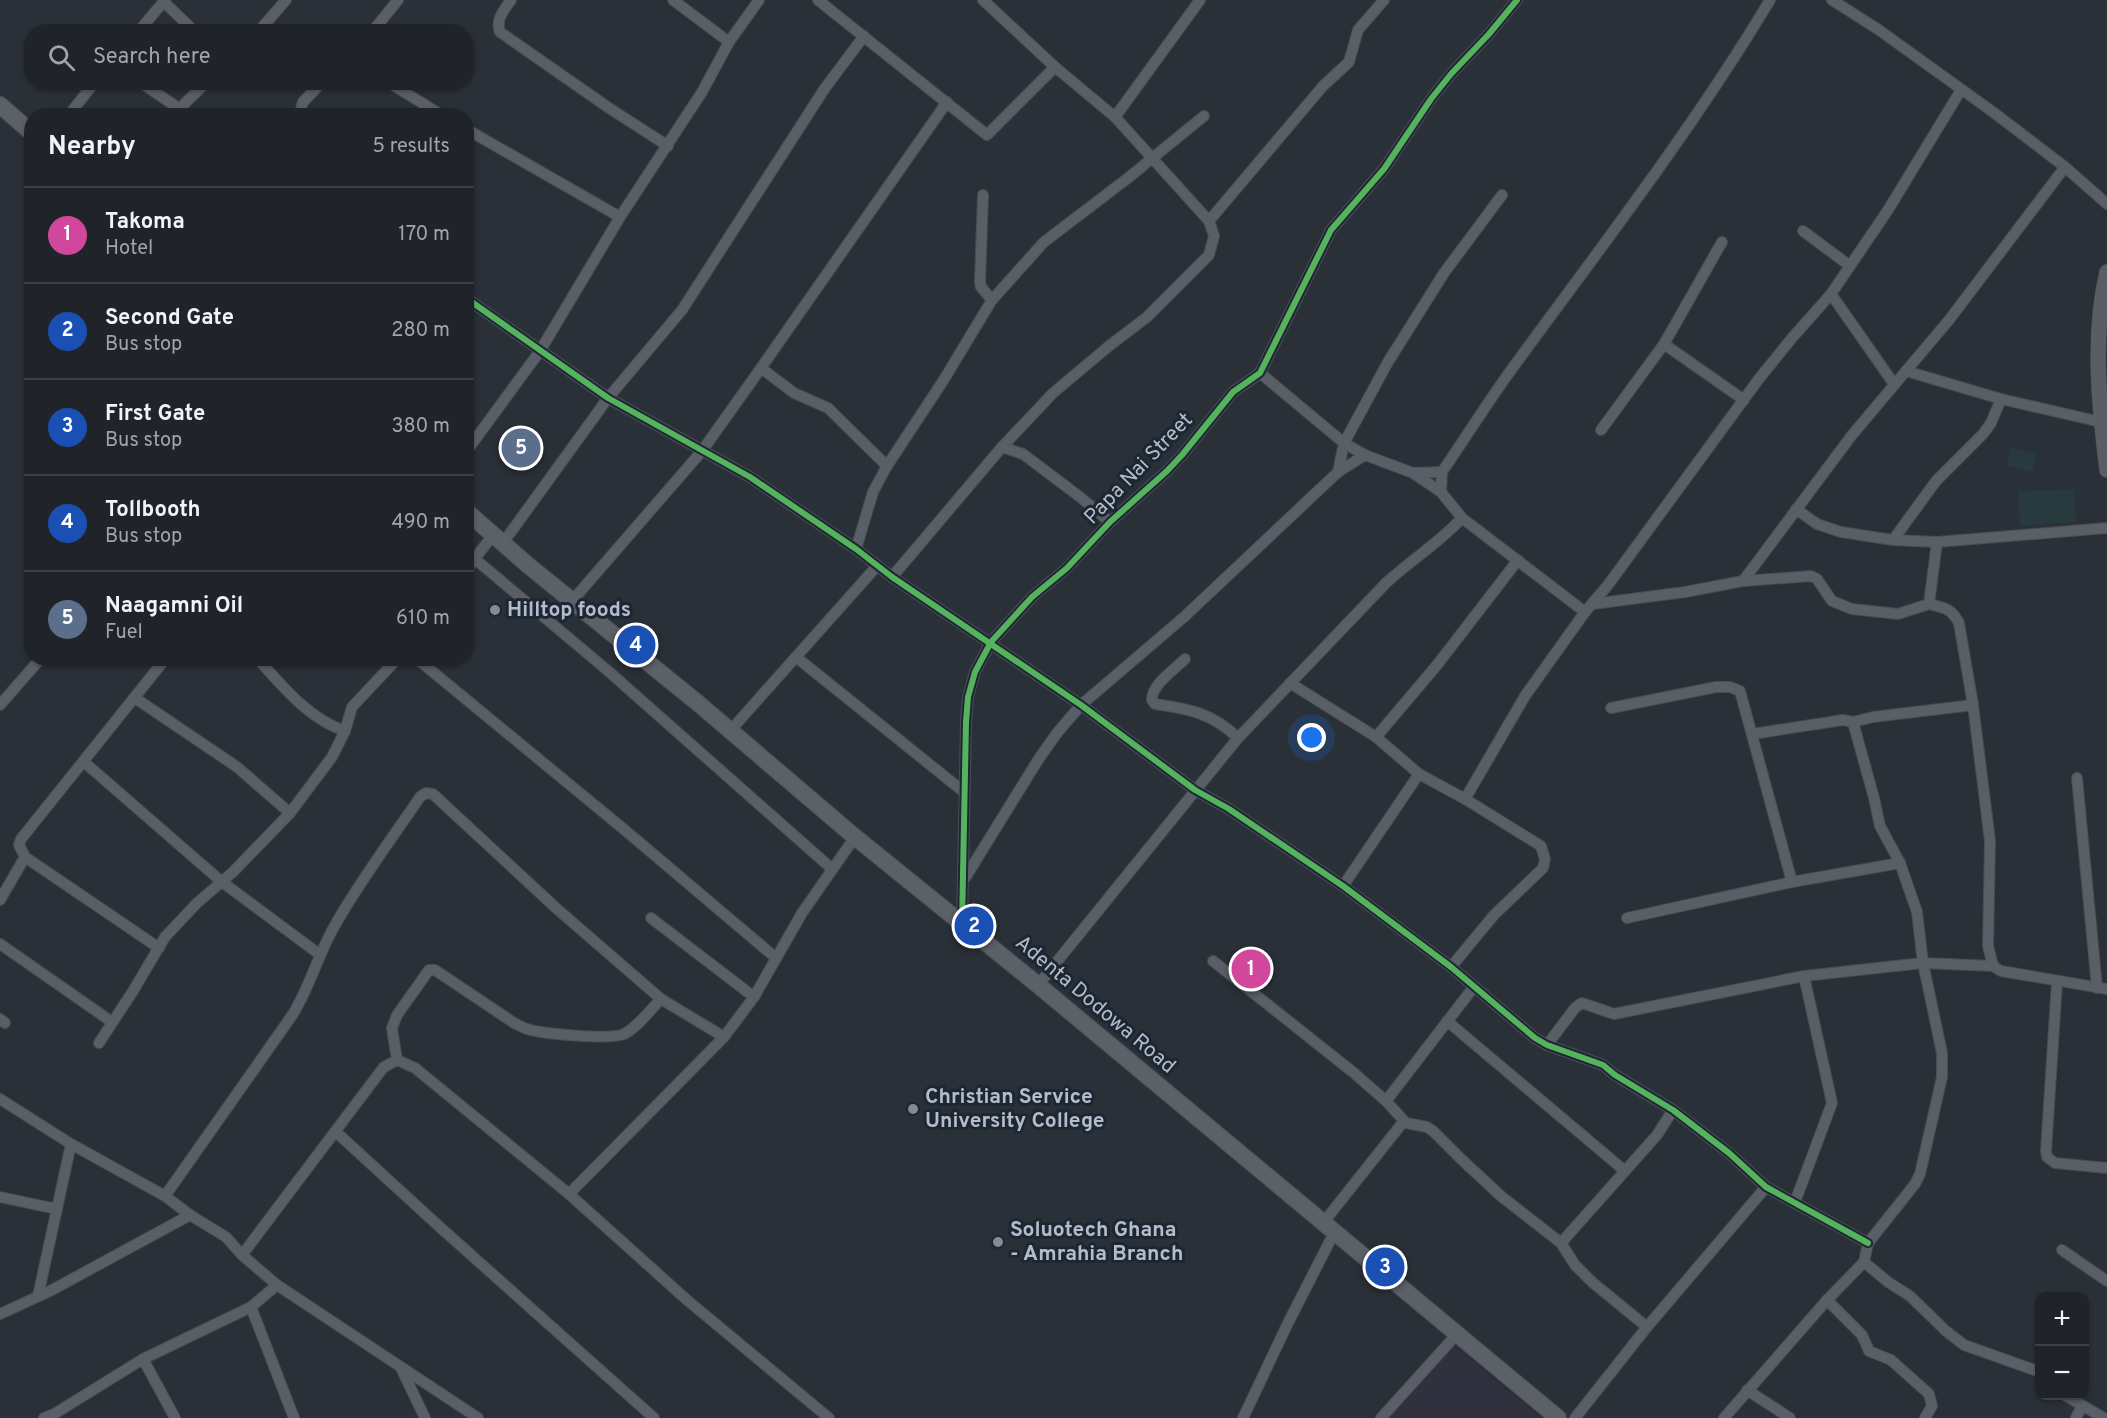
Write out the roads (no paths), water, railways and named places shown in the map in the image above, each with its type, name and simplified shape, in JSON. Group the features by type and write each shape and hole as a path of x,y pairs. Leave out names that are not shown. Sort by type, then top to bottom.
{"main road":[{"path":"0,105 24,126"},
{"name":"Adenta Dodowa Road","path":"474,518 855,837 1038,985 1558,1418"}],"street":[{"path":"265,24 286,0"},
{"path":"378,24 398,0"},
{"path":"511,0 499,19 497,26 500,32 668,146"},
{"path":"673,0 729,42"},
{"path":"474,441 540,351 620,217 702,92 729,42 759,0"},
{"path":"818,0 988,135 1055,67"},
{"path":"892,577 1016,432 1053,393 1100,353 1147,318 1209,255 1214,237 1209,221 1115,117 1055,67 983,0"},
{"path":"1115,117 1200,0"},
{"path":"1209,221 1323,86 1349,62 1358,30 1384,0"},
{"name":"Papa Nai Street","path":"962,925 968,697 975,672 991,642 1019,610 1067,568 1110,522 1182,455 1233,392 1260,373 1331,230 1384,169 1431,99 1517,0"},
{"path":"1441,492 1442,472 1513,368 1588,267 1689,123 1770,0"},
{"path":"1832,0 1879,30 2065,167 2107,204"},
{"path":"145,24 164,1 187,24"},
{"path":"831,868 607,670 475,559 498,539 608,398 682,310 825,88 864,36"},
{"path":"74,108 89,90"},
{"path":"152,90 180,108 199,90"},
{"path":"301,108 303,102 314,90"},
{"path":"401,90 430,108"},
{"path":"1465,799 1525,696 1585,612 1744,400 1792,338 1831,294 1920,159 1961,90"},
{"path":"573,601 702,451 947,102"},
{"path":"856,549 873,492 887,466 943,381 992,300 1044,242 1204,116"},
{"path":"474,134 620,217"},
{"path":"1743,581 1852,435 1966,297 2065,167"},
{"path":"983,195 980,282 981,287 992,300"},
{"path":"1338,472 1344,443 1388,362 1438,283 1502,195"},
{"path":"1803,231 1850,266"},
{"path":"1601,430 1664,344 1722,242"},
{"path":"2107,272 2104,305 2104,404 2101,422 2107,470"},
{"path":"1831,294 1894,384"},
{"path":"474,303 608,398 750,477 856,549 892,577 991,642 1081,705 1195,790 1229,809 1343,886 1451,967 1473,988 1547,1045 1597,1061 1615,1075 1673,1110 1729,1153 1766,1186 1868,1243"},
{"path":"1664,344 1744,400"},
{"path":"761,369 794,393 828,408 887,466"},
{"path":"1906,371 2001,399 2101,422"},
{"path":"1260,373 1344,443 1365,455 1413,473 1441,492 1462,518 1585,612"},
{"path":"1893,540 1936,481 1983,434 2001,399"},
{"path":"1016,432 1023,454"},
{"path":"1002,447 1023,454 1110,522"},
{"path":"963,881 1033,767 1057,733 1081,705 1184,617 1338,472 1365,455"},
{"path":"1413,473 1442,472"},
{"path":"1796,509 1817,524 1841,532 1893,540 1937,542 2107,528"},
{"path":"1038,985 1238,738 1386,583 1404,566 1440,541 1462,518"},
{"path":"1929,604 1937,542"},
{"path":"1376,737 1437,665 1518,560"},
{"path":"730,731 877,566"},
{"path":"1593,603 1685,592 1743,581 1811,576 1817,579 1834,603 1864,611 1901,614 1929,604 1946,608 1954,613 1959,622 1973,705 1990,841 1988,946 1993,966"},
{"path":"796,657 964,792"},
{"path":"1185,659 1155,688 1151,695 1152,700 1155,704 1203,714 1225,726 1238,738"},
{"path":"0,705 34,666"},
{"path":"158,666 135,698 21,839 19,845 25,857 159,948"},
{"path":"265,666 302,705 331,726 345,731"},
{"path":"99,1043 178,922 222,882 290,813 332,757 345,731 352,707 390,666"},
{"path":"426,666 776,958"},
{"path":"1290,682 1376,737 1419,774 1465,799 1541,846 1545,859 1544,868 1494,915 1451,967"},
{"path":"1611,708 1716,687 1730,687 1740,691 1792,882"},
{"path":"135,698 237,767 290,813"},
{"path":"1752,734 1843,720 1853,722 1873,717 1973,705"},
{"path":"1724,1418 1827,1300 1864,1262 1868,1243 1916,1184 1942,1077 1939,1035 1923,963 1917,912 1900,862 1880,826 1853,722"},
{"path":"84,762 222,882 319,954"},
{"path":"1343,886 1419,774"},
{"path":"1547,1045 1578,1004 1586,1003 1609,1014 1614,1014 1804,976 1923,963 1993,966 2001,971 2102,988 2077,778"},
{"path":"165,1196 293,1014 310,982 319,954 335,924 420,797 426,793 433,794 556,908 661,999 724,1037"},
{"path":"569,1194 724,1037 754,997 802,913 831,868 855,837"},
{"path":"0,900 25,857"},
{"path":"1627,918 1792,882 1900,862"},
{"path":"651,918 754,997"},
{"path":"0,944 112,1022"},
{"path":"1213,960 1333,1055 1386,1101 1404,1120 1433,1131 1502,1197 1561,1243 1575,1265 1592,1282 1647,1327"},
{"path":"397,1060 392,1028 398,1015 429,970 435,970 514,1023 527,1029 540,1031 607,1037 620,1035 634,1026 661,999"},
{"path":"1795,1202 1832,1103 1804,976"},
{"path":"2057,982 2046,1152 2050,1161 2055,1163 2107,1168"},
{"path":"1386,1101 1473,988"},
{"path":"1447,1021 1624,1171"},
{"path":"242,1255 384,1067 397,1060"},
{"path":"397,1060 415,1068 569,1194 687,1300 829,1418"},
{"path":"0,1099 71,1144 165,1196 190,1215 226,1237 242,1255 277,1285 478,1418"},
{"path":"1561,1243 1657,1135 1673,1110"},
{"path":"1243,1418 1288,1323 1328,1228 1404,1120"},
{"path":"336,1132 654,1418"},
{"path":"38,1296 71,1144"},
{"path":"1575,1418 1647,1327 1766,1186"},
{"path":"0,1197 57,1209"},
{"path":"0,1314 190,1215"},
{"path":"2062,1250 2107,1281"},
{"path":"1864,1262 1919,1304 1964,1345 2035,1370"},
{"path":"51,1417 143,1359 250,1307 277,1285"},
{"path":"1827,1300 1862,1335 1869,1351 1891,1360 1929,1394 1932,1407 1925,1418"},
{"path":"250,1307 294,1418"},
{"path":"1381,1418 1457,1334"},
{"path":"143,1359 175,1418"},
{"path":"400,1367 425,1418"},
{"path":"419,1402 433,1388"},
{"path":"1747,1390 1790,1418"},
{"path":"2073,1400 2104,1418"},
{"path":"2076,1418 2082,1406"}],"place":[{"name":"Naagamni Oil","path":"521,448"},
{"name":"Hilltop foods","path":"495,610"},
{"name":"Tollbooth","path":"636,645"},
{"name":"Second Gate","path":"974,926"},
{"name":"Takoma","path":"1251,969"},
{"name":"Christian Service University College","path":"913,1109"},
{"name":"Soluotech Ghana - Amrahia Branch","path":"998,1242"},
{"name":"First Gate","path":"1385,1267"}]}
